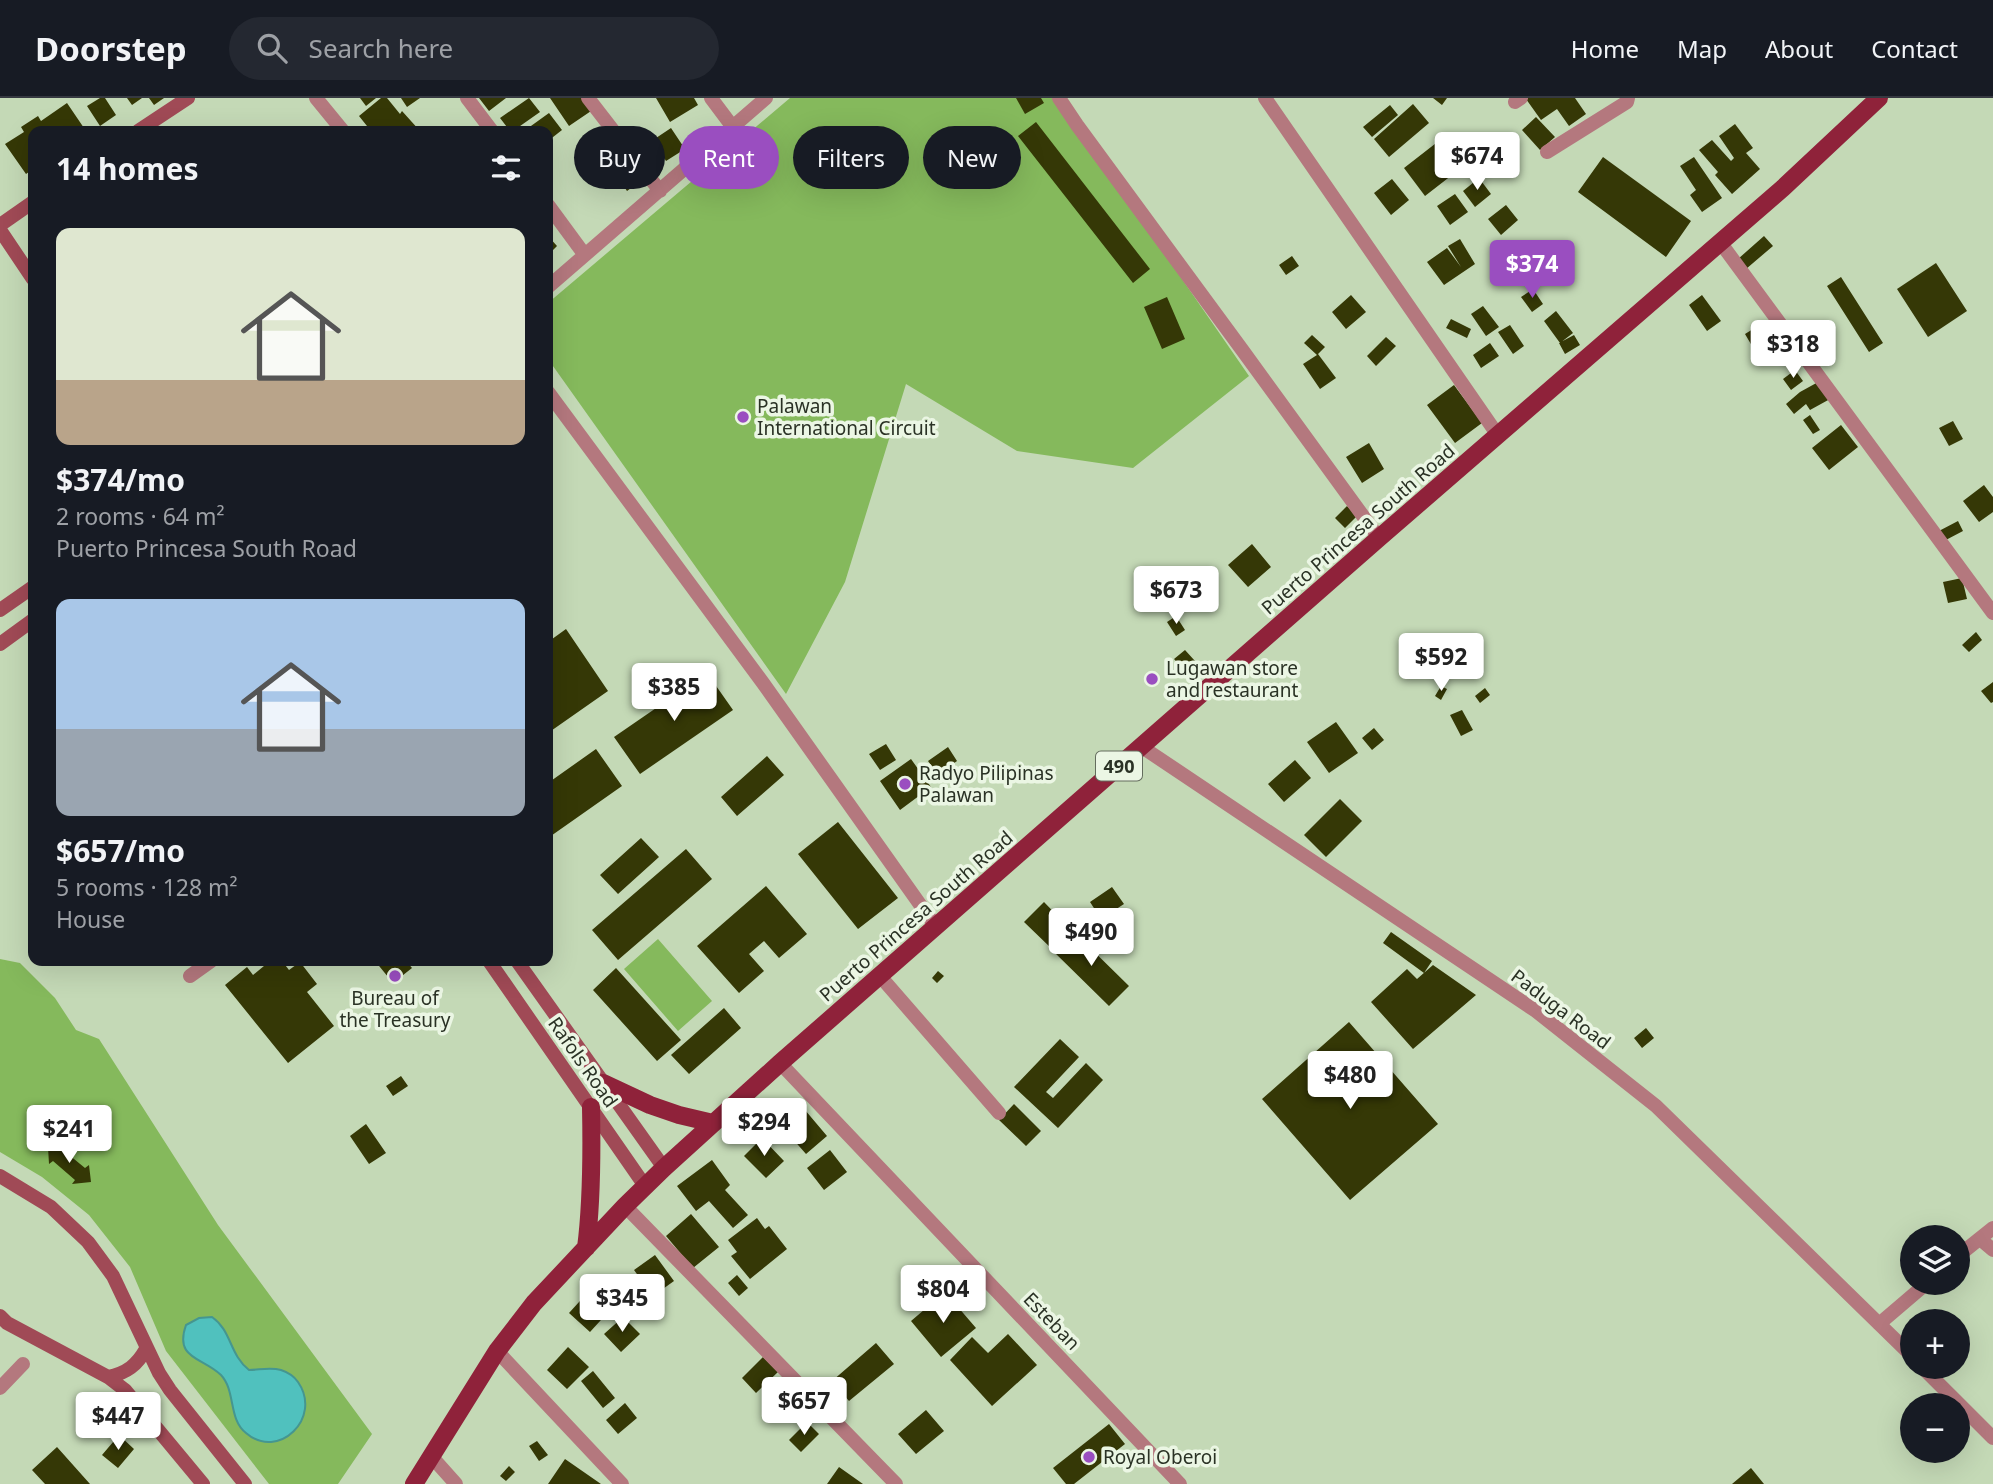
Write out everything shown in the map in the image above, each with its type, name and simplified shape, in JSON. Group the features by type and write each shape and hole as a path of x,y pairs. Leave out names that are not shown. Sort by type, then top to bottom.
{"main road":[{"name":"Puerto Princesa South Road","path":"414,1484 497,1351 534,1303 664,1168 1497,434 1783,187 1880,98"},
{"path":"603,1083 650,1105 713,1123"},
{"path":"586,1248 592,1175 591,1107"}],"street":[{"path":"146,126 188,98"},
{"path":"316,98 339,126"},
{"path":"467,98 488,126"},
{"path":"588,98 660,191"},
{"path":"711,98 732,126 766,98"},
{"path":"1059,98 1379,538"},
{"path":"1265,98 1497,434"},
{"path":"1547,152 1626,102 1628,98"},
{"path":"553,282 679,174"},
{"path":"0,225 28,205"},
{"path":"553,212 584,254"},
{"path":"0,230 28,272"},
{"path":"1720,242 1993,613"},
{"path":"553,399 763,683 936,927"},
{"path":"0,610 28,590"},
{"path":"0,644 28,624"},
{"name":"Paduga Road","path":"1142,747 1536,1011 1656,1106 1900,1344"},
{"path":"190,976 204,966"},
{"name":"Rafols Road","path":"492,966 646,1186"},
{"name":"Rafols Road","path":"521,966 664,1168"},
{"path":"880,976 999,1113"},
{"name":"Esteban","path":"780,1063 1180,1484"},
{"path":"0,1176 51,1207 88,1242 113,1276 146,1349 170,1390 245,1484"},
{"path":"625,1206 896,1484"},
{"path":"1970,1246 1993,1228"},
{"path":"1980,1238 1993,1250"},
{"path":"1879,1324 1913,1295"},
{"path":"0,1316 7,1323 108,1377 125,1390 203,1484"},
{"path":"108,1377 131,1368 140,1360 146,1349"},
{"path":"497,1351 622,1484"},
{"path":"0,1388 23,1364"},
{"path":"1934,1379 1993,1438"},
{"path":"431,1456 456,1484"}],"green space":[{"name":"Palawan International Circuit","path":"790,98 1057,98 1249,376 1133,468 1017,451 906,384 845,582 786,694 553,366 553,299 683,189 779,189 779,126 757,126"},
{"path":"658,939 712,1001 678,1031 624,969"},
{"path":"0,959 20,963 55,998 76,1030 99,1039 218,1225 372,1434 338,1484 269,1484 166,1351 130,1267 89,1215 42,1177 0,1152"}],"water":[{"path":"212,1317 223,1329 242,1364 249,1370 281,1370 298,1382 304,1396 305,1409 293,1432 283,1439 271,1442 258,1440 246,1433 240,1427 229,1389 221,1375 187,1351 183,1336 186,1325 199,1318"}],"building":[{"path":"105,98 116,115 100,126 87,106"},
{"path":"127,98 142,98 132,105"},
{"path":"149,98 164,98 154,105"},
{"path":"360,98 376,98 366,106"},
{"path":"381,98 387,98 400,114 402,111 416,126 367,126 359,116"},
{"path":"401,98 420,98 407,107"},
{"path":"479,98 506,98 489,111"},
{"path":"529,98 540,112 520,126 506,126 500,118"},
{"path":"550,98 586,98 594,109 569,126"},
{"path":"656,98 694,98 698,105 670,122"},
{"path":"1016,98 1041,98 1044,103 1025,114"},
{"path":"1433,98 1447,98 1442,105"},
{"path":"1575,98 1586,114 1569,126 1557,109 1541,120 1526,99"},
{"path":"67,103 83,126 28,126 26,174 5,144 24,132 21,127 38,116 41,121"},
{"path":"1413,104 1429,123 1389,157 1374,139"},
{"path":"1390,105 1398,115 1372,137 1363,127"},
{"path":"549,113 562,130 553,137 553,126 531,126"},
{"path":"1536,117 1555,137 1540,150 1522,130"},
{"path":"1036,122 1150,269 1133,283 1021,140 1021,134"},
{"path":"1735,124 1753,148 1746,153 1760,169 1732,194 1715,175 1718,172 1699,150 1712,140 1731,161 1734,158 1719,136"},
{"path":"671,128 679,140 679,153 666,161 665,159 665,132"},
{"path":"1440,140 1461,168 1425,196 1404,168"},
{"path":"1603,157 1691,221 1666,257 1578,192"},
{"path":"1694,157 1722,198 1702,212 1690,195 1696,190 1680,166"},
{"path":"1479,178 1491,194 1475,207 1463,191"},
{"path":"1392,179 1409,200 1391,215 1374,193"},
{"path":"1455,194 1468,212 1450,225 1437,206"},
{"path":"1506,205 1518,220 1501,235 1488,219"},
{"path":"1764,236 1773,246 1746,269 1738,259"},
{"path":"1460,239 1475,264 1444,285 1427,262 1447,248 1461,267 1448,246"},
{"path":"1292,256 1299,266 1286,275 1279,265"},
{"path":"1936,263 1967,311 1928,337 1897,289"},
{"path":"1841,277 1883,343 1869,352 1827,286"},
{"path":"1533,289 1543,304 1532,312 1521,297"},
{"path":"1351,295 1366,312 1346,329 1332,312"},
{"path":"1702,295 1721,321 1707,331 1689,305"},
{"path":"1167,297 1185,339 1162,349 1144,307"},
{"path":"1483,306 1499,327 1486,336 1471,314"},
{"path":"1556,311 1573,333 1560,343 1544,321"},
{"path":"1451,319 1471,329 1467,338 1446,328"},
{"path":"1766,321 1777,338 1755,351 1745,334"},
{"path":"1510,325 1524,346 1513,354 1498,332"},
{"path":"1312,335 1325,347 1318,354 1336,378 1320,389 1303,364 1317,355 1304,343"},
{"path":"1574,335 1580,345 1565,354 1559,343"},
{"path":"1386,337 1396,346 1376,366 1367,356"},
{"path":"1490,343 1499,356 1481,368 1473,355"},
{"path":"1795,370 1803,381 1791,390 1783,379"},
{"path":"1820,381 1830,399 1810,410 1806,404 1794,414 1786,404"},
{"path":"1454,385 1482,423 1455,443 1427,405"},
{"path":"1810,415 1820,430 1813,434 1803,420"},
{"path":"1953,421 1963,439 1949,446 1939,428"},
{"path":"1841,425 1858,447 1829,470 1812,448"},
{"path":"1369,443 1384,469 1362,483 1346,457"},
{"path":"1984,485 1993,497 1993,512 1979,522 1963,501"},
{"path":"1347,506 1357,516 1345,528 1335,518"},
{"path":"1958,521 1963,531 1942,542 1937,532"},
{"path":"1252,544 1271,567 1248,587 1228,565"},
{"path":"1962,578 1967,599 1948,603 1943,582"},
{"path":"1176,616 1185,630 1176,636 1167,622"},
{"path":"566,629 608,691 553,730 553,638"},
{"path":"1976,632 1982,640 1969,652 1962,645"},
{"path":"1185,650 1195,661 1184,670 1174,659"},
{"path":"707,673 733,710 640,774 614,737"},
{"path":"1993,682 1993,702 1991,703 1981,691"},
{"path":"1441,686 1447,689 1441,700 1435,696"},
{"path":"1485,688 1490,695 1480,703 1475,696"},
{"path":"1462,710 1473,730 1461,736 1450,715"},
{"path":"1336,722 1358,753 1329,773 1307,742"},
{"path":"1374,728 1384,740 1372,750 1362,738"},
{"path":"886,744 896,760 880,770 869,754"},
{"path":"948,747 957,761 938,775 928,761"},
{"path":"596,749 622,786 553,834 553,779"},
{"path":"767,756 784,775 737,816 721,797"},
{"name":"Radyo Pilipinas Palawan","path":"911,759 931,787 900,810 880,781"},
{"path":"1295,760 1311,778 1284,802 1268,784"},
{"path":"1340,799 1362,821 1326,857 1304,835"},
{"path":"838,822 898,898 858,929 798,854"},
{"path":"641,838 659,857 618,894 600,875"},
{"path":"686,849 712,879 618,960 592,930"},
{"path":"766,886 807,934 779,958 764,941 749,954 764,971 739,993 697,946"},
{"path":"1112,887 1124,904 1101,919 1090,902"},
{"path":"1044,902 1071,930 1052,949 1024,922"},
{"path":"1073,931 1129,986 1109,1006 1053,951"},
{"path":"1391,932 1432,961 1424,973 1383,943"},
{"path":"1433,965 1476,995 1413,1049 1371,1002 1407,969 1417,979"},
{"path":"264,966 286,966 289,970 294,966 303,966 317,984 307,992 334,1026 288,1063 225,985 247,967 253,975"},
{"name":"Bureau of the Treasury","path":"379,966 410,966 412,968 393,983"},
{"path":"616,968 681,1040 657,1061 593,990"},
{"path":"938,971 944,976 937,983 932,978"},
{"path":"724,1008 741,1028 689,1074 671,1055"},
{"path":"1349,1022 1438,1124 1350,1200 1262,1099"},
{"path":"1646,1028 1654,1038 1642,1048 1634,1038"},
{"path":"1060,1039 1079,1057 1046,1092 1053,1098 1086,1063 1103,1080 1058,1128 1014,1087"},
{"path":"401,1076 408,1086 393,1096 386,1086"},
{"path":"1014,1104 1041,1131 1026,1146 999,1120"},
{"path":"805,1110 827,1136 806,1154 784,1129"},
{"path":"366,1124 386,1153 369,1164 350,1136"},
{"path":"762,1138 784,1161 766,1178 744,1156"},
{"path":"67,1146 63,1150 85,1168 89,1165 91,1182 72,1184 75,1180 53,1161 49,1164 48,1147"},
{"path":"830,1150 847,1172 824,1190 807,1168"},
{"path":"712,1160 730,1185 725,1190 748,1215 733,1228 709,1201 696,1211 677,1186"},
{"path":"691,1214 719,1247 693,1268 666,1236"},
{"path":"757,1218 765,1229 769,1226 787,1249 750,1279 731,1256 737,1252 728,1240"},
{"path":"655,1255 674,1281 653,1296 634,1270"},
{"path":"737,1275 748,1288 739,1296 728,1283"},
{"path":"600,1279 621,1298 590,1332 569,1313"},
{"path":"945,1292 976,1328 941,1357 911,1321"},
{"path":"623,1317 640,1334 621,1352 604,1334"},
{"path":"1008,1334 1037,1365 992,1406 950,1360 972,1337 988,1353"},
{"path":"876,1343 894,1364 849,1401 832,1381"},
{"path":"568,1347 589,1367 567,1389 547,1370"},
{"path":"763,1357 778,1372 756,1393 742,1378"},
{"path":"593,1371 615,1398 603,1408 581,1381"},
{"path":"625,1403 637,1418 618,1434 606,1420"},
{"path":"926,1410 944,1431 916,1454 898,1434"},
{"path":"807,1422 819,1434 801,1452 789,1440"},
{"path":"1109,1424 1125,1444 1074,1484 1066,1484 1053,1468"},
{"path":"119,1435 134,1449 118,1468 102,1455"},
{"path":"537,1441 548,1455 539,1461 529,1446"},
{"path":"57,1447 90,1484 45,1484 32,1470"},
{"path":"565,1459 601,1484 548,1484"},
{"path":"509,1466 515,1472 506,1481 500,1476"},
{"path":"839,1467 863,1484 827,1484"},
{"path":"1751,1468 1764,1484 1732,1484"}],"place":[{"name":"Palawan International Circuit","path":"743,417"},
{"name":"Lugawan store and restaurant","path":"1152,679"},
{"name":"Radyo Pilipinas Palawan","path":"905,784"},
{"name":"Bureau of the Treasury","path":"395,976"},
{"name":"Royal Oberoi","path":"1089,1457"}]}
